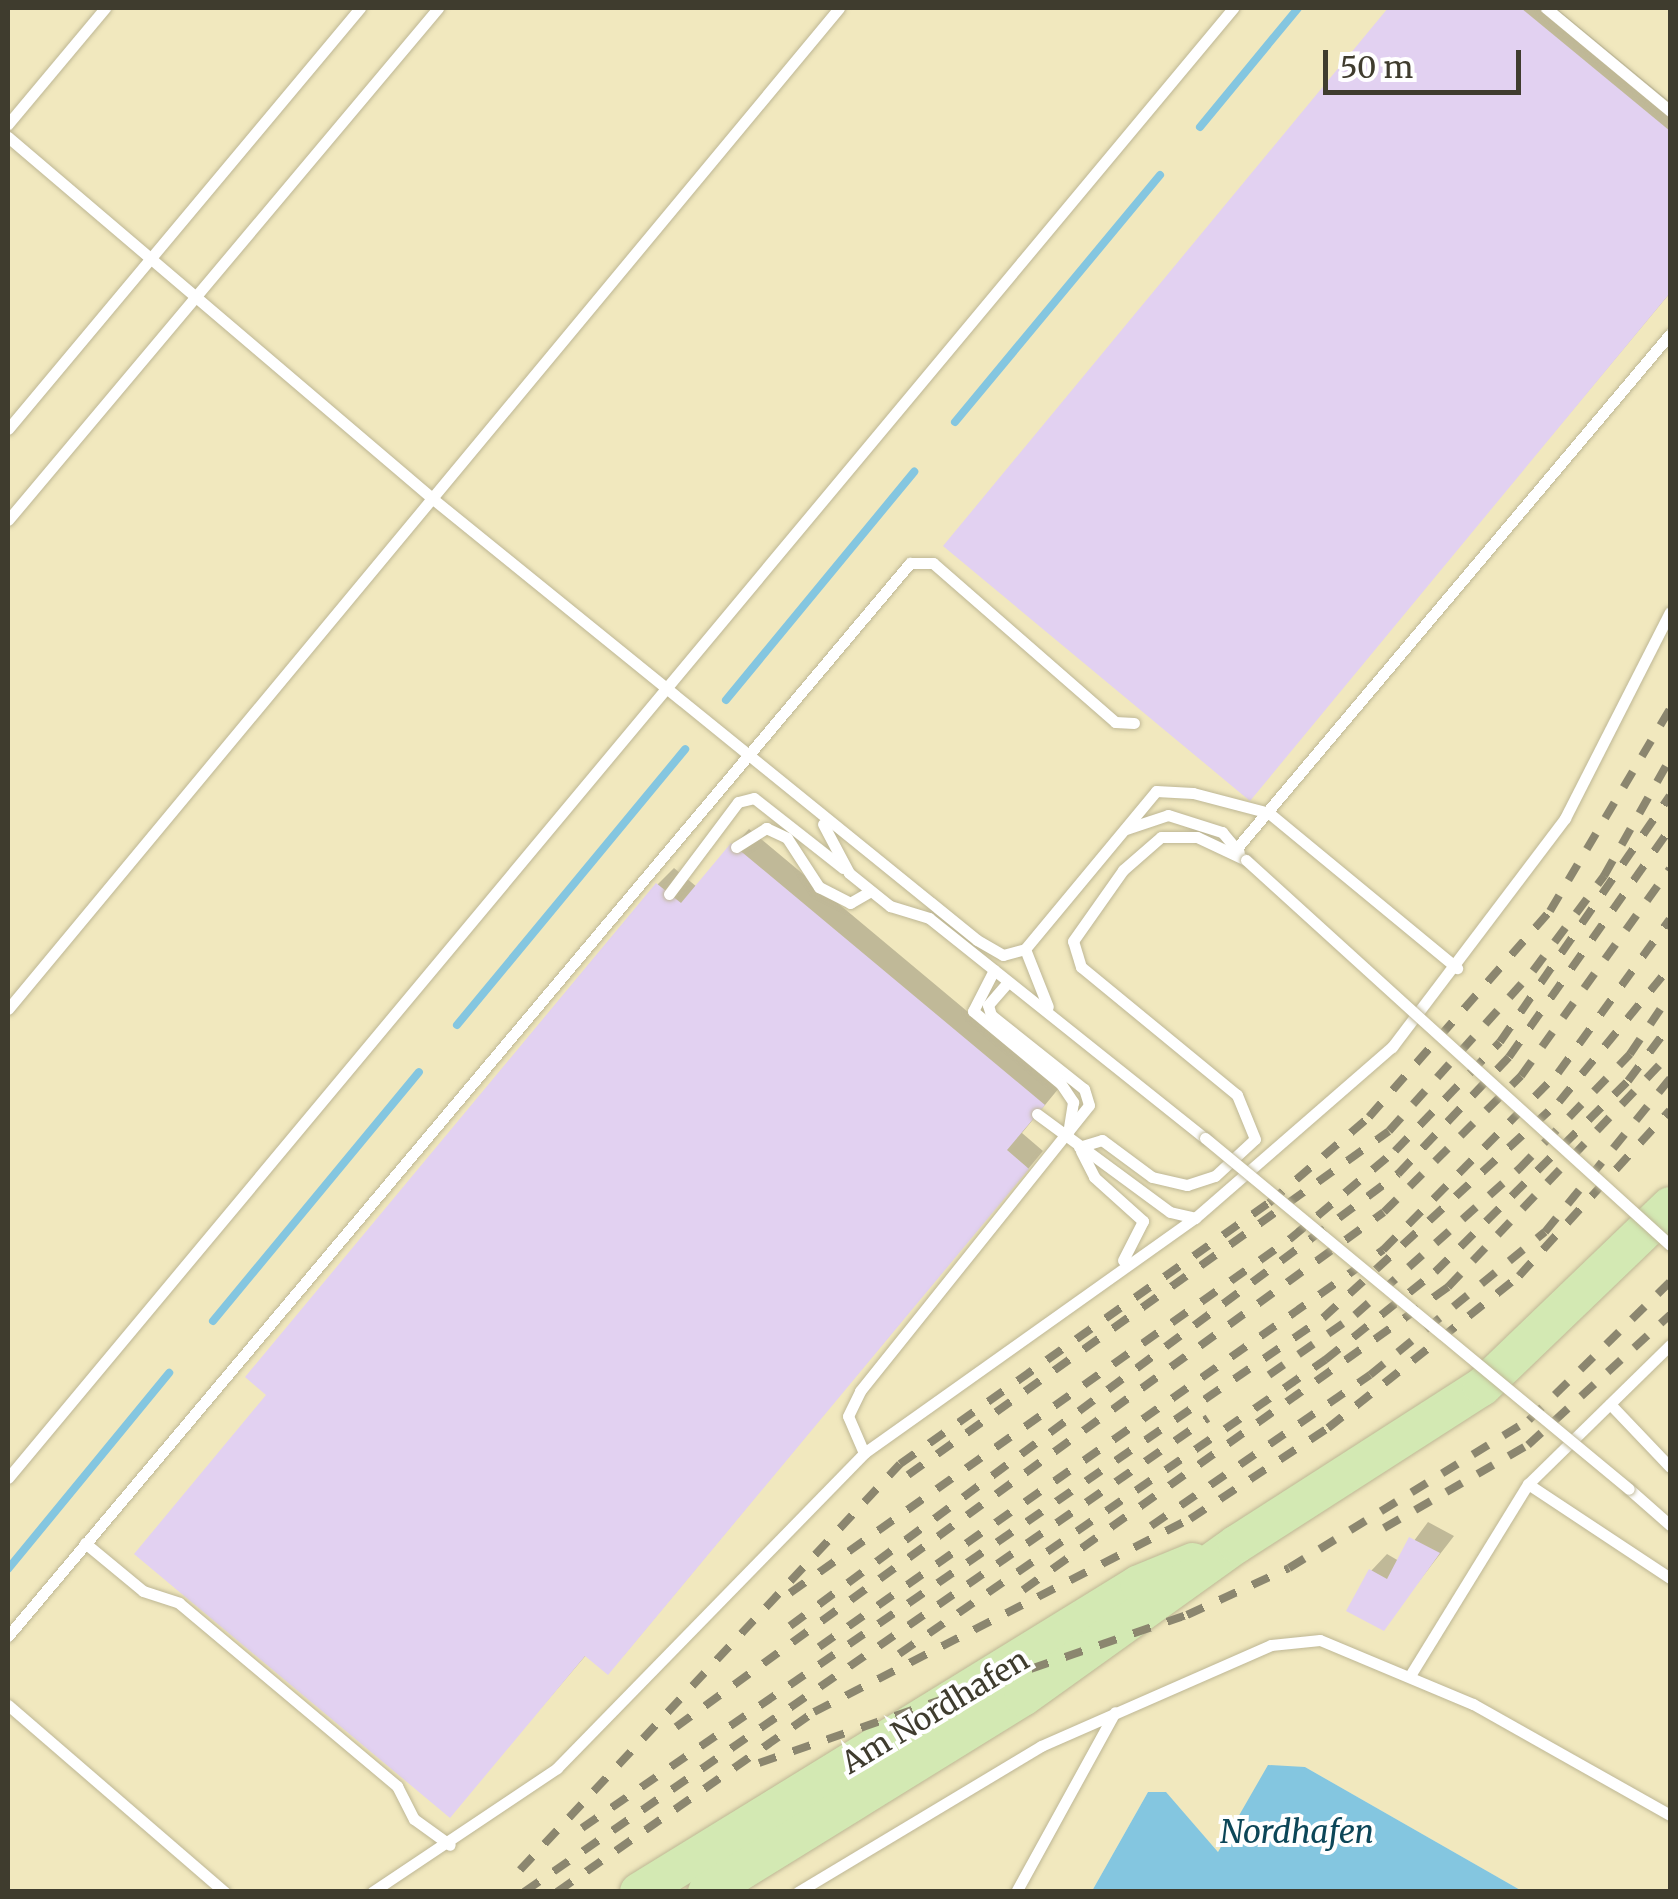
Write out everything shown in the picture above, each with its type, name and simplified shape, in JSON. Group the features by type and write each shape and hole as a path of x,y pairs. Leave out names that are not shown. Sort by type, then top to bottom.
{"main road":[{"name":"Am Nordhafen","path":"707,1892 1024,1696 1237,1544 1482,1386 1670,1206"},
{"name":"Am Nordhafen","path":"639,1892 1139,1584 1237,1544"}],"lane":[{"path":"8,124 105,8"},
{"path":"8,429 360,8"},
{"path":"8,520 438,8"},
{"path":"8,1009 838,8"},
{"path":"8,1478 662,687 1233,8"},
{"path":"1546,8 1670,111"},
{"path":"8,137 432,499 821,820 977,940 1003,954 1024,948 1156,791 1269,813 1456,968"},
{"path":"1236,848 1670,334"},
{"path":"8,1636 910,563 933,563 1116,722 1134,723"},
{"path":"372,1892 450,1845 557,1768 864,1453 1116,1269 1195,1218 1392,1048 1566,818 1670,612"},
{"path":"669,894 738,802 754,798 871,891 928,918 1089,1043 1670,1525"},
{"path":"1122,831 1168,815 1222,832 1246,860 1670,1245"},
{"path":"821,820 849,874"},
{"path":"736,848 766,828 787,838 819,887 850,903 871,891"},
{"path":"1079,1147 1102,1140 1152,1177 1186,1185 1215,1176 1254,1139 1252,1114 1237,1096 1081,968 1074,941 1123,870 1161,837 1197,837 1246,860"},
{"path":"1024,948 1032,985 1054,1017"},
{"path":"994,970 972,1012 1061,1084 1073,1102 1067,1139"},
{"path":"864,1453 848,1416 860,1392 1067,1139 1090,1105 1084,1090 991,1015 988,1005 1008,982"},
{"path":"1037,1114 1170,1212 1195,1218"},
{"path":"1079,1147 1094,1177 1143,1221 1116,1269"},
{"path":"1411,1674 1528,1484 1670,1345"},
{"path":"1610,1404 1670,1467"},
{"path":"1528,1484 1670,1578"},
{"path":"86,1543 144,1592 180,1603 397,1786 414,1819 450,1845"},
{"path":"798,1892 1115,1712 1271,1645 1320,1640 1411,1674 1670,1815"},
{"path":"8,1705 225,1892"},
{"path":"1016,1892 1115,1712"}],"shaded area":[{"path":"8,8 1670,8 1670,1891 1522,1891 1305,1767 1218,1852 1166,1793 1148,1792 1092,1891 8,1892"}],"water":[{"name":"Nordhafen","path":"1268,1765 1305,1767 1522,1891 1092,1891 1148,1792 1166,1792 1218,1852"}],"building":[{"path":"1388,8 1521,8 1670,131 1670,293 1250,801 943,546"},
{"path":"731,843 1045,1105 1007,1150 1029,1169 608,1675 585,1656 450,1818 134,1554 266,1395 245,1377 656,883 681,903"},
{"path":"1409,1537 1440,1553 1384,1631 1346,1611 1369,1569 1387,1579"}],"waterway":[{"path":"1200,127 1298,8"},
{"path":"955,422 1160,175"},
{"path":"726,700 914,472"},
{"path":"457,1025 685,749"},
{"path":"213,1321 419,1072"},
{"path":"8,1569 169,1373"}],"railway":[{"path":"520,1870 900,1464 1269,1203 1369,1117 1550,911 1670,709"},
{"path":"908,1475 1389,1131 1533,971 1604,876 1670,759"},
{"path":"790,1593 1290,1239 1395,1151 1500,1042 1670,796"},
{"path":"790,1626 1398,1174 1509,1057 1670,829"},
{"path":"676,1727 1384,1212 1521,1076 1670,869"},
{"path":"819,1647 1383,1250 1558,1073 1670,919"},
{"path":"582,1828 1323,1318 1559,1102 1670,967"},
{"path":"1269,1375 1355,1315 1519,1169 1630,1054 1670,995"},
{"path":"899,1654 1325,1360 1435,1272 1628,1081 1670,1025"},
{"path":"1023,1590 1448,1287 1670,1054"},
{"path":"1151,1526 1370,1375 1545,1232 1670,1079"},
{"path":"557,1892 814,1712 1190,1519 1328,1428 1519,1276 1670,1110"},
{"path":"759,1763 1187,1615 1289,1568 1529,1420 1670,1282"},
{"path":"1384,1528 1528,1445 1670,1315"},
{"path":"524,1892 1208,1418"}]}
